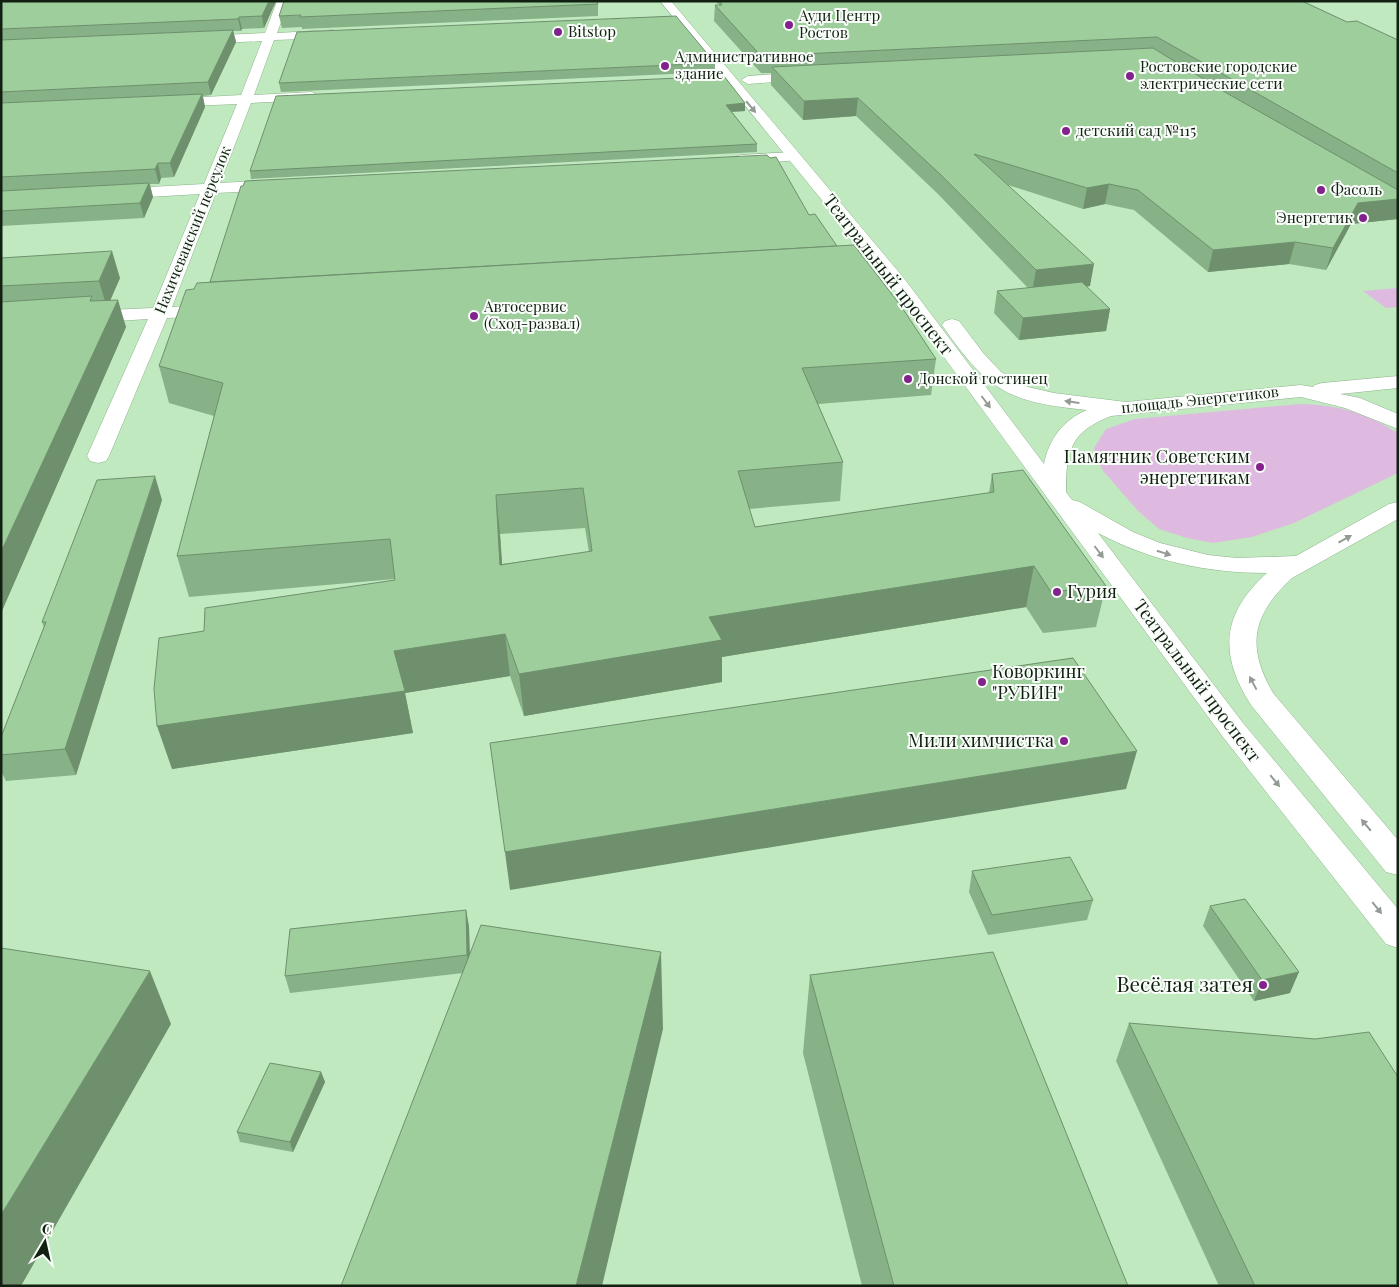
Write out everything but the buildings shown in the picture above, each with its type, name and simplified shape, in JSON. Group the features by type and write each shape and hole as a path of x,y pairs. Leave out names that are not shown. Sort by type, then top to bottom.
{"main road":[{"name":"Нахичеванский переулок","path":"98,456 160,313 246,99 283,1"},
{"name":"Театральный проспект","path":"665,1 680,10 748,80 882,237"},
{"path":"659,20 680,10"},
{"name":"Театральный проспект","path":"680,10 721,78 793,157 888,269 1228,722 1398,934"},
{"path":"190,40 347,33"},
{"path":"748,80 821,76"},
{"path":"157,104 322,96"},
{"path":"724,161 793,157"},
{"path":"101,194 289,185"},
{"path":"863,270 888,269"},
{"path":"71,318 229,309"},
{"name":"Театральный проспект","path":"941,310 994,376 1014,388 1045,397 1121,407"},
{"path":"1301,391 1398,382"},
{"name":"площадь Энергетиков","path":"1057,496 1054,476 1064,435 1077,422 1094,414 1121,407 1301,391 1352,403 1398,422"},
{"path":"1057,496 1110,530 1154,550 1176,557 1201,562 1253,567 1302,563"},
{"path":"1398,509 1283,573 1268,585 1250,612 1244,625 1242,638 1243,654 1248,673 1261,698 1398,863"}],"shaded area":[{"path":"1398,288 1398,307 1386,308 1363,291"},
{"path":"1301,404 1328,406 1352,411 1398,433 1398,473 1294,523 1252,537 1213,543 1187,538 1159,529 1138,511 1104,472 1096,459 1094,448 1106,429 1135,419"}],"place":[{"name":"Ауди Центр Ростов","path":"789,25"},
{"name":"Bitstop","path":"558,32"},
{"name":"Административное здание","path":"665,66"},
{"name":"Ростовские городские электрические сети","path":"1130,76"},
{"name":"детский сад №115","path":"1066,131"},
{"name":"Фасоль","path":"1321,190"},
{"name":"Энергетик","path":"1363,218"},
{"name":"Автосервис (Сход-развал)","path":"474,316"},
{"name":"Донской гостинец","path":"908,379"},
{"name":"Памятник Советским энергетикам","path":"1260,467"},
{"name":"Гурия","path":"1057,592"},
{"name":"Коворкинг \"РУБИН\"","path":"982,682"},
{"name":"Мили химчистка","path":"1064,741"},
{"name":"Весёлая затея","path":"1263,985"}]}
